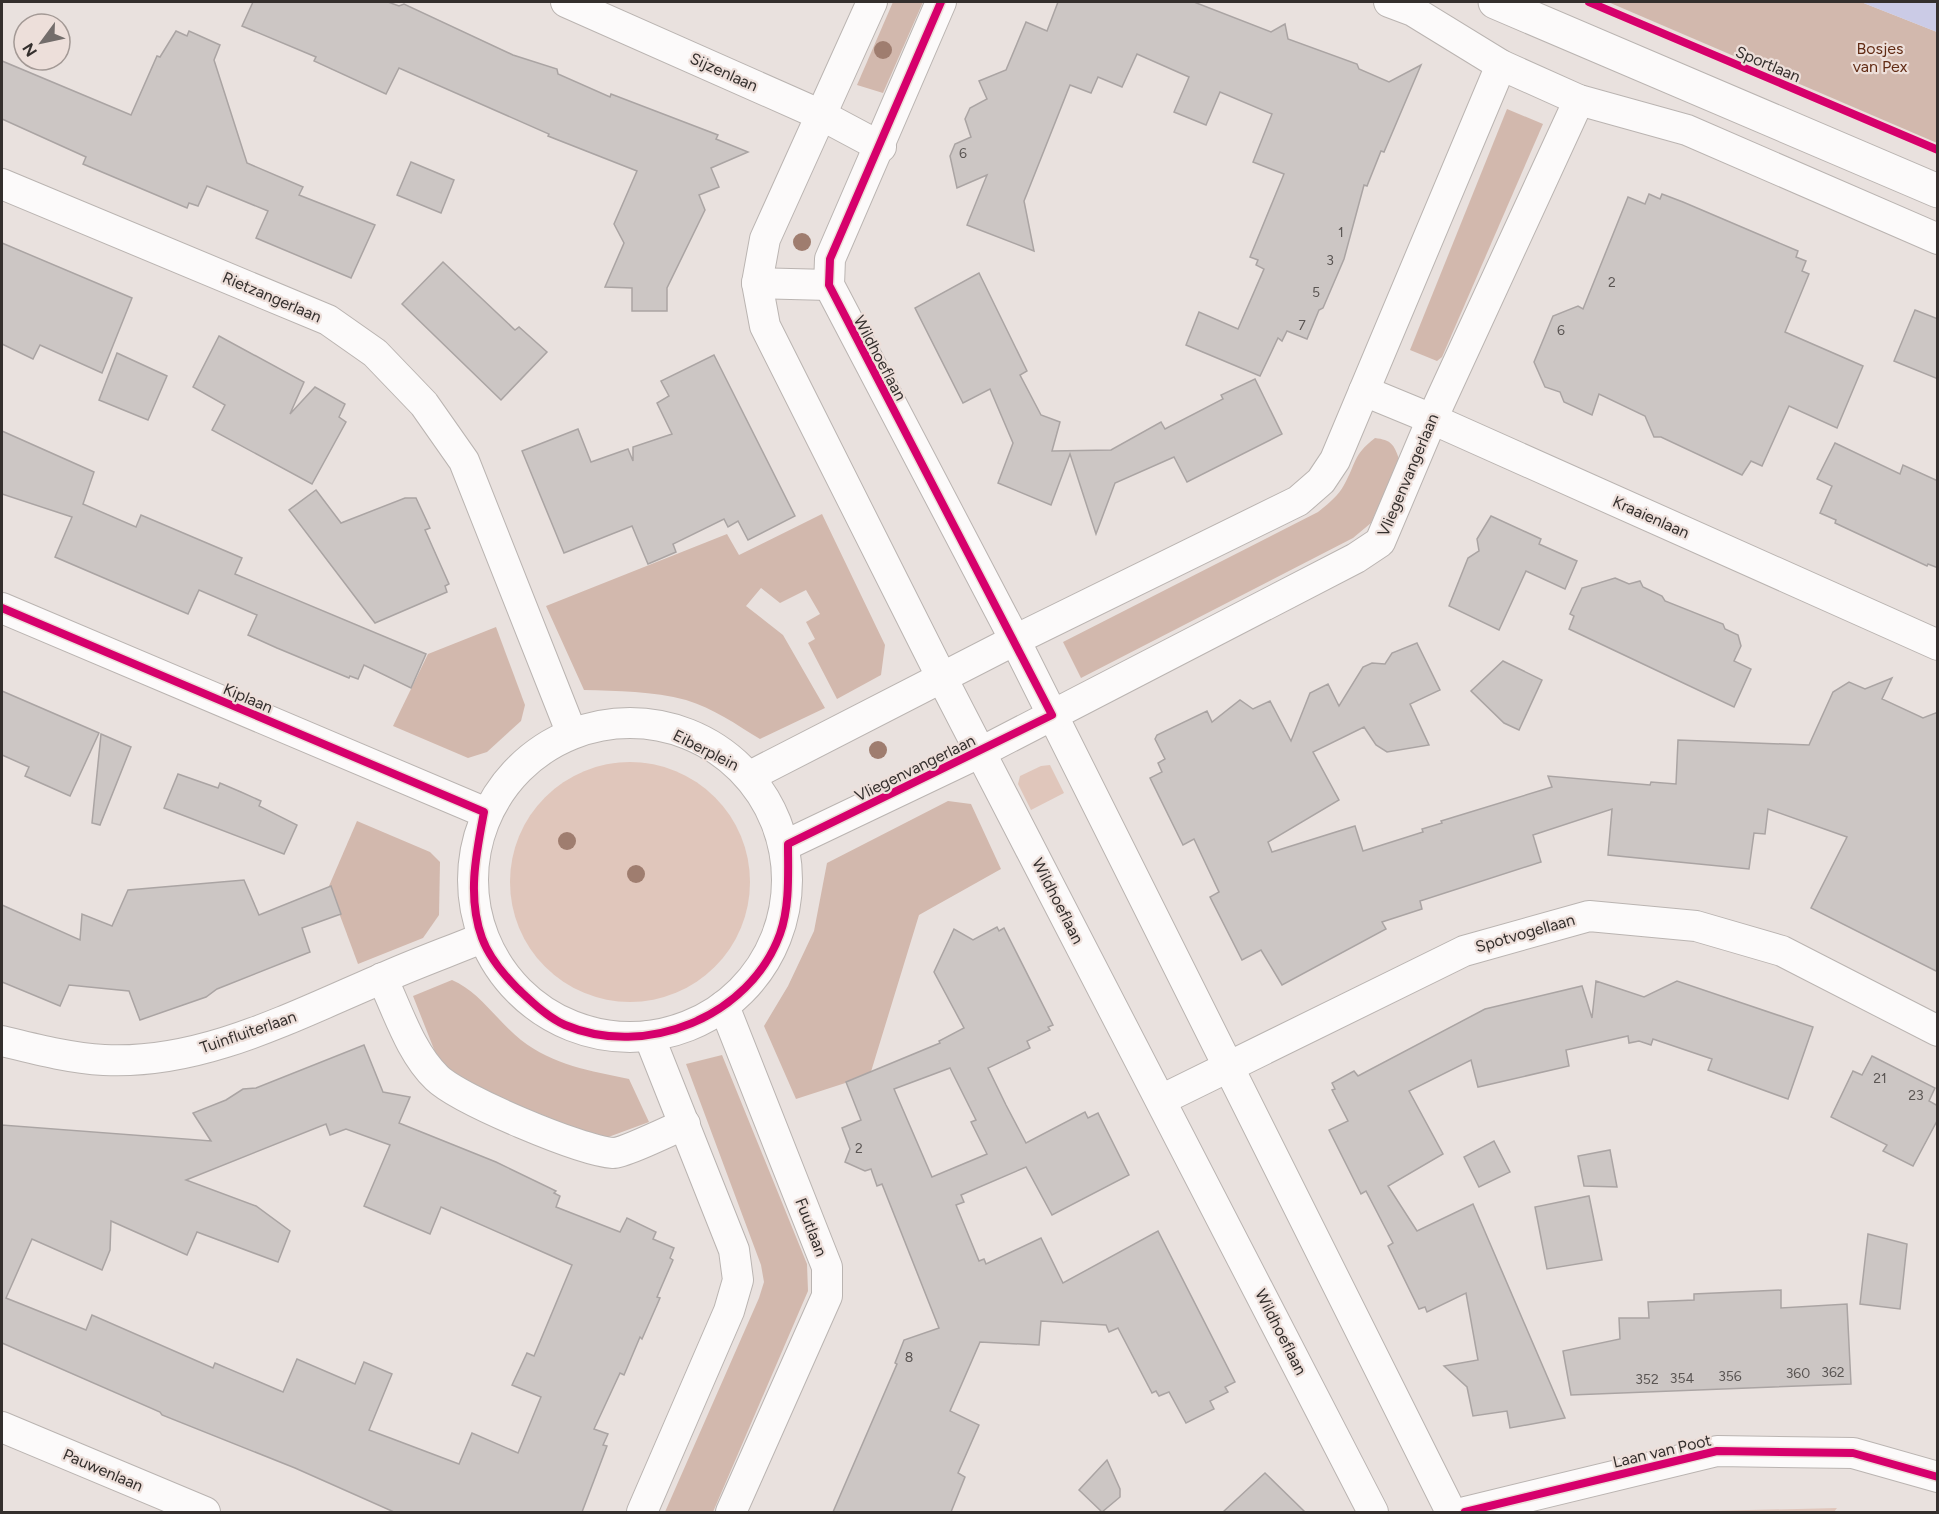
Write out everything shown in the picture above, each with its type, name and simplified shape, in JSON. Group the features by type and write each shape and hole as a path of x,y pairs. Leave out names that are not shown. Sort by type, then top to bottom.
{"main road":[{"path":"1495,2 1938,191"}],"street":[{"name":"Sijzenlaan","path":"566,2 821,115 881,147"},
{"name":"Wildhoeflaan","path":"873,2 765,239 758,283 765,326 942,678 1373,1512"},
{"path":"758,283 829,285 830,259 881,147 941,2"},
{"path":"1389,2 1413,11 1501,65 1579,100 1687,130 1938,239"},
{"path":"752,775 1015,640 1298,501 1321,481 1335,460 1501,65"},
{"name":"Vliegenvangerlaan","path":"788,844 981,752 1356,558 1380,542 1432,419 1579,100"},
{"name":"Rietzangerlaan","path":"2,183 328,320 375,353 424,404 464,461 570,729"},
{"name":"Wildhoeflaan","path":"829,285 1015,640 1451,1512"},
{"name":"Kraaienlaan","path":"1364,392 1432,419 1938,645"},
{"name":"Kiplaan","path":"2,608 484,812"},
{"name":"Eiberplein","path":"619,725 673,731 722,755 752,775 774,809 788,844 788,894 780,934 757,974 724,1006 689,1026 649,1036 606,1036 565,1024 535,1005 505,976 482,938 473,896 475,857 484,812 502,783 537,750 570,729 619,725"},
{"name":"Spotvogellaan","path":"1161,1100 1464,951 1533,929 1589,916 1696,926 1782,951 1938,1032"},
{"name":"Tuinfluiterlaan","path":"2,1041 56,1054 95,1059 153,1058 206,1049 286,1020 482,938"},
{"path":"382,978 420,1058 438,1079 479,1103 575,1144 615,1153 685,1125"},
{"name":"Fuutlaan","path":"724,1006 826,1267 827,1296 731,1512"},
{"path":"642,1512 729,1311 738,1280 734,1250 649,1036"},
{"name":"Pauwenlaan","path":"2,1427 205,1512"},
{"name":"Laan van Poot","path":"1465,1512 1717,1451 1853,1453 1938,1477"}],"shaded area":[{"path":"630,762 653,764 676,771 697,782 715,797 730,815 741,836 748,859 750,882 748,905 741,928 730,949 715,967 697,982 676,993 653,1000 630,1002 607,1000 584,993 563,982 545,967 530,949 519,928 512,905 510,882 512,859 519,836 530,815 545,797 563,782 584,771 607,764"},
{"path":"1050,765 1064,793 1031,810 1018,784 1020,776 1041,766"},
{"path":"1837,1508 1834,1512 1667,1512"}],"green space":[{"path":"893,2 923,2 883,93 857,85"},
{"name":"Bosjes van Pex","path":"1608,2 1861,2 1937,32 1937,143"},
{"path":"1507,109 1543,124 1442,357 1437,361 1410,350"},
{"path":"1375,438 1391,444 1399,459 1371,523 1353,538 1081,678 1063,642 1318,512 1339,493 1359,455"},
{"path":"822,514 885,645 881,675 837,699 808,643 815,639 806,622 820,614 806,590 780,603 761,588 746,606 783,635 825,708 760,739 715,712 686,700 648,693 584,690 546,606 727,534 739,555"},
{"path":"496,627 525,705 521,721 487,752 468,758 393,726 428,654"},
{"path":"948,801 971,804 1001,869 919,915 870,1075 796,1099 764,1026 788,986 814,931 827,863"},
{"path":"357,821 430,852 440,862 439,915 423,938 358,964 329,886"},
{"path":"452,980 480,999 512,1032 533,1049 573,1066 629,1079 649,1122 603,1139 593,1138 452,1080 441,1067 413,996"},
{"path":"722,1055 807,1264 808,1291 713,1512 665,1512 764,1282 761,1265 686,1064"}],"water":[{"path":"1861,2 1937,2 1937,32"}],"building":[{"path":"253,2 388,2 399,6 404,4 513,55 557,69 558,74 610,97 611,94 718,135 716,139 748,152 711,168 719,187 699,195 705,210 667,288 667,311 632,311 632,288 605,287 624,243 614,224 637,171 548,136 549,134 399,68 386,94 314,61 316,57 242,26"},
{"path":"1058,2 1194,2 1271,32 1285,24 1288,39 1357,64 1359,69 1389,82 1421,65 1384,152 1381,151 1367,186 1364,185 1344,259 1307,339 1287,331 1282,341 1278,338 1260,376 1186,345 1199,312 1238,329 1264,269 1256,265 1258,260 1250,257 1284,174 1253,162 1272,114 1220,92 1206,125 1174,112 1189,77 1137,54 1122,87 1098,77 1091,93 1070,85 1024,201 1034,251 967,225 987,175 957,188 950,156 955,144 971,137 965,119 970,108 987,99 979,81 1006,70 1026,22 1047,31"},
{"path":"176,31 187,36 189,31 220,45 214,60 247,163 303,187 299,195 375,225 351,278 256,238 268,211 207,186 198,206 189,203 187,208 83,164 86,157 2,119 2,61 12,65 12,72 28,72 131,115 157,56 160,57"},
{"path":"411,162 454,180 441,213 397,195"},
{"path":"1649,194 1660,199 1662,194 1683,202 1798,251 1796,257 1806,261 1802,271 1809,274 1785,332 1863,366 1837,428 1789,406 1762,466 1751,461 1742,475 1661,437 1654,437 1645,416 1599,394 1592,415 1564,402 1560,392 1545,387 1534,362 1553,316 1578,306 1583,309 1628,197 1645,204"},
{"path":"2,243 132,298 102,373 40,345 33,359 2,344"},
{"path":"443,262 515,330 519,327 547,352 501,400 402,304"},
{"path":"979,273 1027,371 1020,375 1041,415 1060,422 1052,451 1111,450 1161,422 1165,429 1223,399 1221,395 1255,379 1282,434 1187,482 1174,457 1115,483 1096,534 1070,454 1051,505 998,483 1013,443 990,389 963,403 915,308"},
{"path":"1915,310 1938,319 1938,379 1894,361"},
{"path":"219,336 304,382 290,414 315,387 345,404 339,417 346,422 312,484 212,430 225,405 193,387"},
{"path":"117,353 167,376 148,420 99,400"},
{"path":"714,355 795,516 748,540 738,521 728,527 724,519 673,544 676,552 648,564 632,526 564,553 522,451 578,429 591,462 628,449 633,461 633,447 672,434 657,403 669,396 661,381"},
{"path":"2,431 94,472 83,504 136,527 141,515 242,558 235,574 426,654 411,688 364,665 358,679 350,676 349,678 248,635 257,615 199,590 188,614 55,557 72,517 2,494"},
{"path":"1835,443 1900,474 1903,465 1938,481 1938,568 1928,564 1927,566 1835,523 1836,520 1820,513 1832,486 1817,479"},
{"path":"316,490 341,523 405,498 416,498 430,528 425,530 449,584 445,586 447,592 375,623 289,510"},
{"path":"1491,516 1541,539 1539,544 1577,561 1565,589 1526,571 1499,630 1449,606 1468,558 1479,551 1477,539"},
{"path":"1615,578 1629,584 1640,581 1643,587 1662,596 1665,601 1723,624 1725,629 1738,635 1741,646 1734,661 1751,669 1734,707 1569,629 1574,616 1570,614 1582,588"},
{"path":"1417,643 1440,690 1410,704 1429,745 1387,752 1376,745 1364,727 1313,752 1339,800 1268,842 1272,852 1355,826 1363,851 1423,832 1422,829 1442,823 1441,821 1552,787 1548,776 1650,785 1651,782 1676,784 1678,740 1809,745 1833,692 1849,682 1865,689 1892,678 1882,699 1923,718 1938,712 1938,972 1811,908 1847,837 1768,809 1765,834 1754,833 1749,869 1608,855 1612,809 1533,835 1541,862 1420,901 1422,909 1382,922 1386,929 1282,985 1261,950 1242,960 1210,897 1219,892 1194,839 1183,845 1150,778 1162,772 1158,763 1165,759 1155,739 1157,735 1207,711 1212,722 1240,700 1253,709 1270,701 1291,741 1310,693 1328,684 1339,706 1363,667 1372,663 1385,664 1392,653"},
{"path":"1503,661 1542,680 1519,730 1504,723 1471,691"},
{"path":"2,691 99,733 70,796 25,776 29,767 2,755"},
{"path":"101,734 131,747 100,825 92,823"},
{"path":"178,774 218,788 220,783 241,792 261,801 259,806 297,825 284,854 164,808"},
{"path":"244,880 259,915 331,886 341,914 302,928 310,952 217,989 206,997 140,1020 129,991 69,985 60,1006 2,982 2,905 80,940 82,914 112,926 128,890"},
{"path":"997,927 999,931 1004,928 1053,1025 1048,1027 1050,1030 1027,1041 1030,1048 988,1068 1026,1143 1085,1112 1088,1118 1098,1113 1129,1175 1052,1215 1026,1167 961,1195 964,1202 956,1205 979,1261 984,1259 986,1264 1041,1238 1063,1283 1158,1231 1235,1382 1225,1387 1228,1392 1210,1401 1214,1409 1186,1423 1169,1392 1159,1396 1156,1391 1152,1393 1118,1328 1109,1332 1106,1325 1041,1321 1039,1345 980,1342 950,1411 979,1425 958,1473 965,1477 951,1512 833,1512 897,1364 895,1363 904,1340 939,1328 882,1184 877,1186 871,1169 865,1171 845,1162 850,1149 842,1128 861,1120 846,1082 940,1043 939,1041 964,1028 934,972 954,929 973,940","holes":["950,1068 976,1120 971,1122 987,1154 932,1177 894,1089"]},
{"path":"1596,981 1644,997 1677,981 1813,1027 1788,1099 1708,1070 1712,1059 1653,1039 1651,1045 1639,1041 1629,1043 1628,1036 1566,1050 1569,1066 1478,1087 1471,1060 1409,1091 1443,1154 1388,1186 1417,1231 1473,1204 1565,1418 1510,1428 1507,1411 1473,1416 1467,1387 1444,1366 1478,1360 1466,1293 1427,1312 1425,1307 1419,1309 1388,1246 1393,1243 1366,1191 1361,1194 1329,1130 1348,1121 1332,1090 1335,1089 1332,1083 1354,1071 1358,1076 1485,1009 1582,986 1592,1018"},
{"path":"364,1045 383,1092 410,1097 399,1123 496,1162 556,1191 554,1193 560,1196 556,1207 620,1232 627,1218 656,1232 653,1239 674,1248 670,1258 673,1260 657,1297 660,1298 642,1339 640,1337 624,1375 620,1373 594,1429 608,1434 603,1445 607,1446 582,1512 394,1512 295,1468 162,1415 160,1412 2,1343 2,1125 211,1141 193,1113 226,1100 243,1089 256,1088","holes":["326,1124 330,1135 346,1129 390,1145 364,1206 430,1234 441,1207 572,1265 534,1356 527,1353 512,1385 541,1397 518,1453 472,1433 459,1464 369,1430 392,1374 364,1362 355,1384 297,1359 283,1392 215,1363 213,1368 92,1315 86,1330 6,1298 32,1239 102,1270 110,1250 111,1221 187,1255 197,1232 278,1262 290,1231 256,1206 186,1180"]},
{"path":"1872,1056 1935,1088 1929,1101 1938,1106 1938,1119 1913,1166 1883,1151 1887,1145 1831,1117 1853,1071 1862,1075"},
{"path":"1494,1141 1510,1172 1479,1187 1464,1157"},
{"path":"1610,1150 1617,1187 1584,1186 1578,1156"},
{"path":"1589,1196 1602,1260 1547,1269 1535,1207"},
{"path":"1868,1234 1907,1244 1900,1309 1860,1304"},
{"path":"1781,1290 1781,1308 1847,1304 1851,1384 1571,1395 1563,1351 1620,1339 1619,1318 1649,1318 1648,1302 1694,1300 1694,1294"},
{"path":"1107,1460 1120,1489 1120,1497 1102,1512 1079,1490"},
{"path":"1265,1473 1305,1512 1223,1512"}],"cycle path":[{"path":"2,608 484,812 474,875 477,923 482,938 502,972 540,1009 558,1022 596,1034 628,1037 660,1033 691,1023 720,1008 745,988 765,963 780,934 787,901 788,844 1052,715 829,285 830,259 941,2"},
{"name":"Sportlaan","path":"1589,2 1938,150"},
{"path":"1465,1512 1717,1451 1853,1453 1938,1477"}]}
